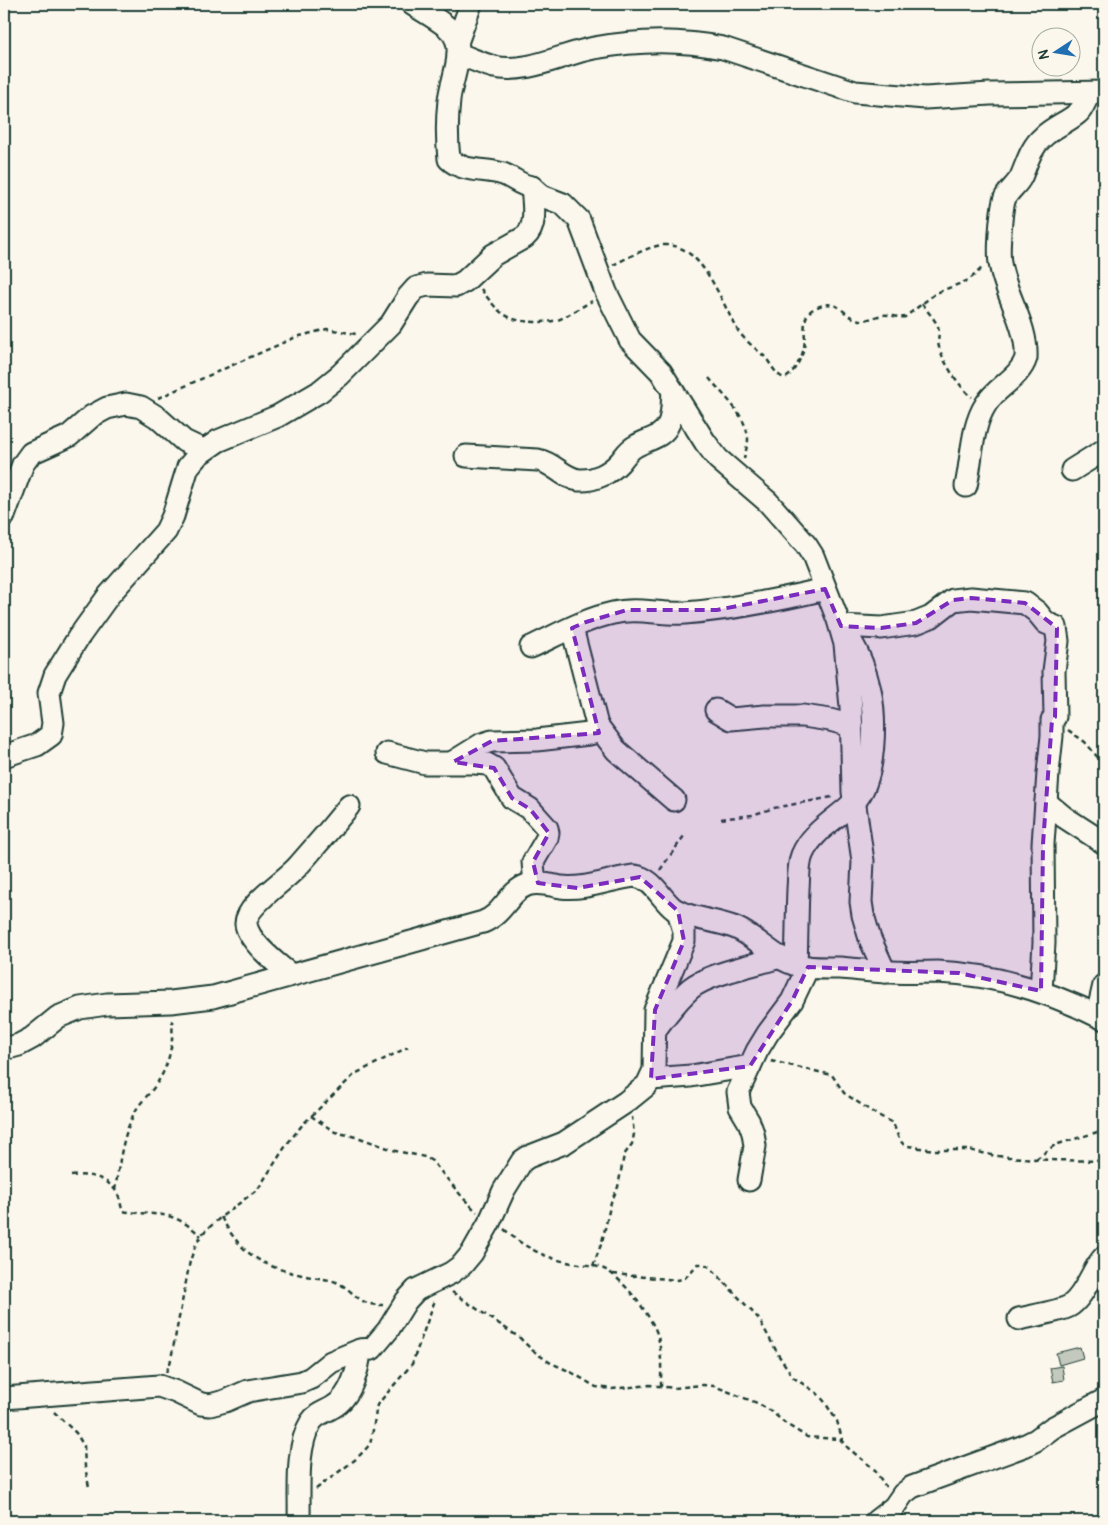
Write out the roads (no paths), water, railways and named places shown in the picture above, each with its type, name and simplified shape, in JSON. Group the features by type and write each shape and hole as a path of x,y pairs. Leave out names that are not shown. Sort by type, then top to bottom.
{"street":[{"path":"412,4 450,29 458,47 495,67 538,65 592,48 636,42 675,41 702,43 723,48 855,92 925,98 990,94 1097,93"},
{"path":"471,4 458,47 449,100 448,147 450,159 459,166 504,174 525,186 532,187 542,196 564,204 579,220 606,292 630,340 661,372 705,442 718,458 768,502 806,545 813,556 845,644 852,726 854,797 862,862 861,902 870,939 885,972"},
{"path":"966,486 977,425 985,405 1022,366 1026,355 1024,337 1004,282 999,248 1005,198 1019,180 1034,147 1043,136 1078,113 1097,93"},
{"path":"4,756 38,744 51,735 53,723 49,694 55,675 78,638 109,595 166,531 173,516 188,468 194,458 203,450 232,434 278,416 319,392 340,375 398,316 408,297 416,288 427,286 454,287 465,281 493,255 529,234 533,219 532,187"},
{"path":"466,456 538,460 547,463 570,478 588,479 602,476 612,470 633,447 657,436 668,426 673,391"},
{"path":"4,516 23,464 31,453 69,436 102,410 126,404 141,407 157,417 184,441 203,450"},
{"path":"668,426 705,442"},
{"path":"1072,470 1104,450"},
{"path":"531,647 572,628 615,612 637,610 673,613 718,610 777,600 825,589"},
{"path":"840,626 881,628 916,623 931,617 954,600 963,598 1027,604 1046,623 1055,626 1057,631 1057,655 1054,671 1055,717 1052,720 1043,853 1044,943 1041,991"},
{"path":"749,1180 755,1146 750,1125 740,1107 738,1095 741,1084 768,1033 792,1001 797,906 802,856 816,834 854,797 867,779 872,758 870,693 858,655 852,642 840,626"},
{"path":"572,628 594,718 601,731 624,758 674,800"},
{"path":"716,710 731,719 765,716 803,716 852,726"},
{"path":"453,762 482,744 492,741 537,740 601,731"},
{"path":"387,753 424,763 487,764 494,768 512,798 530,809 545,825 548,835 534,862 534,874 538,883"},
{"path":"1046,802 1064,817 1104,843"},
{"path":"291,975 273,960 250,934 246,922 248,916 265,895 299,866 349,806"},
{"path":"4,1049 19,1045 32,1038 58,1018 80,1008 107,1004 171,1002 213,997 483,922 495,916 518,890 526,885 538,883 578,888 634,876 643,878 667,902 678,910 722,922 738,929 795,963"},
{"path":"4,1398 159,1386 201,1404 218,1403 254,1390 302,1382 311,1378 331,1362 360,1350 372,1349 416,1290 437,1283 462,1265 472,1253 490,1221 507,1184 522,1161 564,1143 626,1102 647,1085 655,1062 654,1030 657,1003 680,954 684,941 684,931 678,910"},
{"path":"654,1030 681,998 700,982 712,977 795,963 885,972 968,974 1017,983 1041,991 1100,1017 1104,985"},
{"path":"650,1079 691,1076 750,1066"},
{"path":"1019,1319 1065,1308 1072,1304 1104,1257"},
{"path":"299,1512 300,1460 308,1428 314,1418 333,1408 341,1401 359,1363 360,1350"},
{"path":"876,1521 894,1507 903,1494 920,1483 1024,1446 1043,1436 1052,1428 1104,1400"}]}
